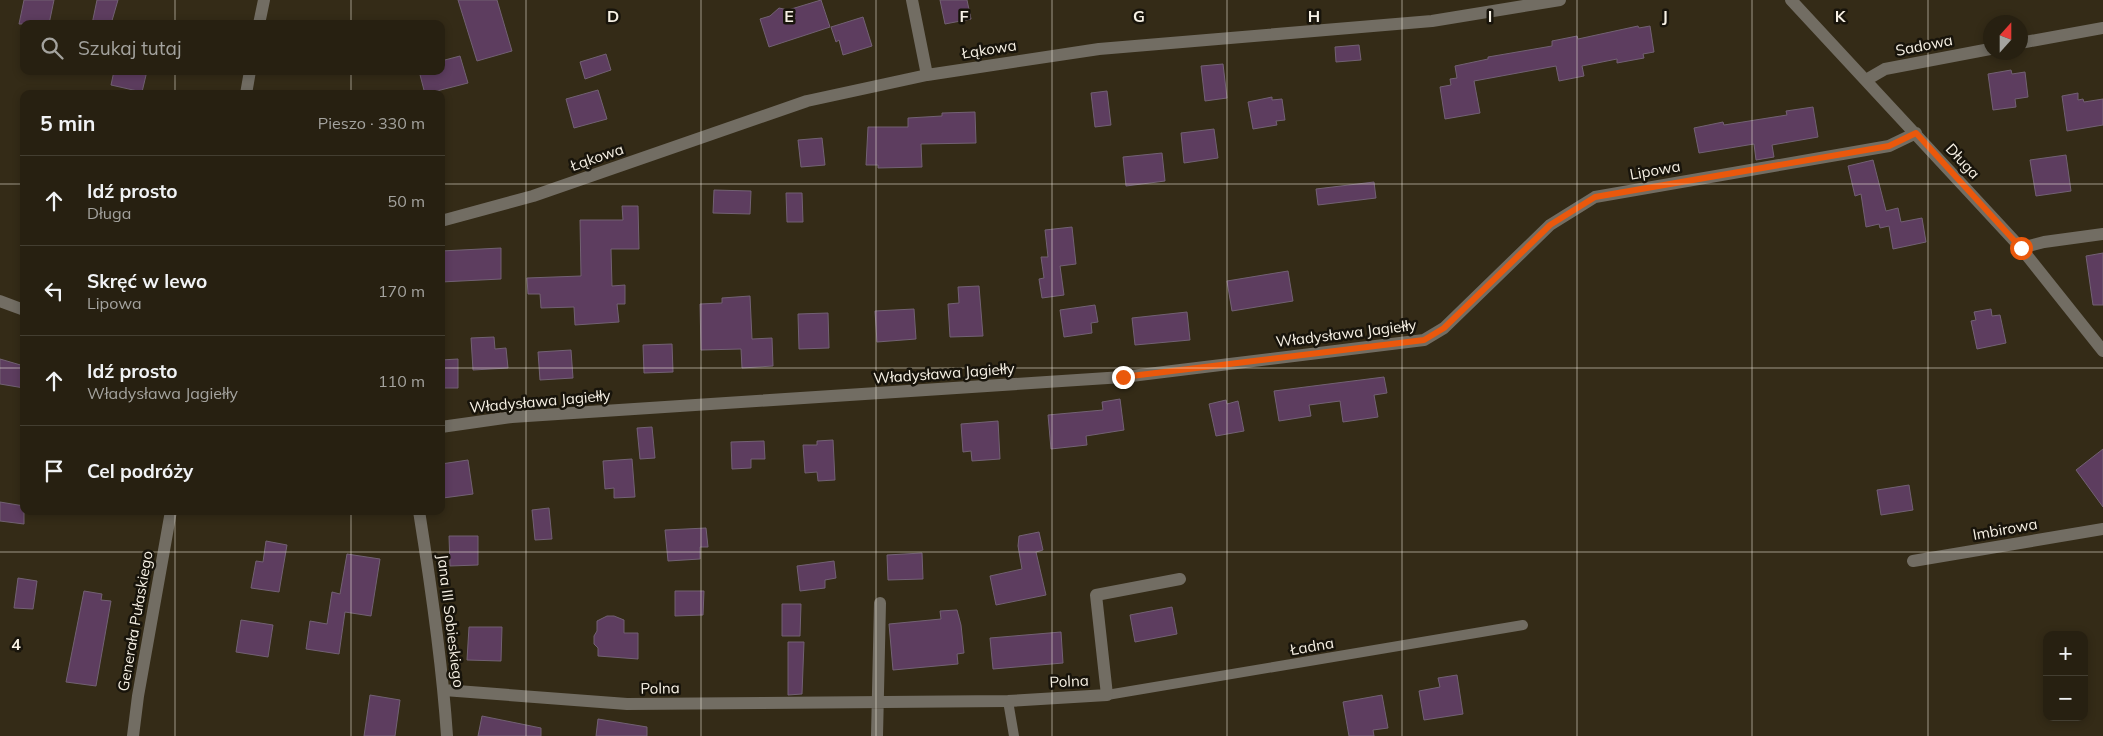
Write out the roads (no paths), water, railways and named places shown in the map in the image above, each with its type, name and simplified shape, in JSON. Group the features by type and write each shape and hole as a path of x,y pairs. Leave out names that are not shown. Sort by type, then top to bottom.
{"street":[{"path":"260,20 264,0"},
{"path":"912,0 928,75"},
{"name":"Łąkowa","path":"445,220 533,196 807,101 928,75 1099,49 1432,21 1560,0"},
{"name":"Długa","path":"1791,0 2021,248 2103,351"},
{"path":"2028,42 2103,28"},
{"name":"Sadowa","path":"1866,80 1885,68 1983,50"},
{"path":"247,90 249,75"},
{"name":"Lipowa","path":"1444,328 1550,225 1595,197 1889,146 1916,133"},
{"path":"2021,248 2044,242 2103,234"},
{"path":"0,301 20,308"},
{"name":"Władysława Jagiełły","path":"445,426 512,417 1123,377 1424,340 1444,328"},
{"name":"Generała Pułaskiego","path":"133,736 138,696 170,515"},
{"name":"Jana III Sobieskiego","path":"420,515 432,591 444,690 447,736"},
{"name":"Imbirowa","path":"1913,561 2103,529"},
{"name":"Polna","path":"444,690 627,704 1008,701 1106,695 1096,594 1180,579"},
{"path":"877,736 880,602"}],"lane":[{"name":"Ładna","path":"1106,695 1523,625"},
{"path":"1008,701 1014,736"}]}
